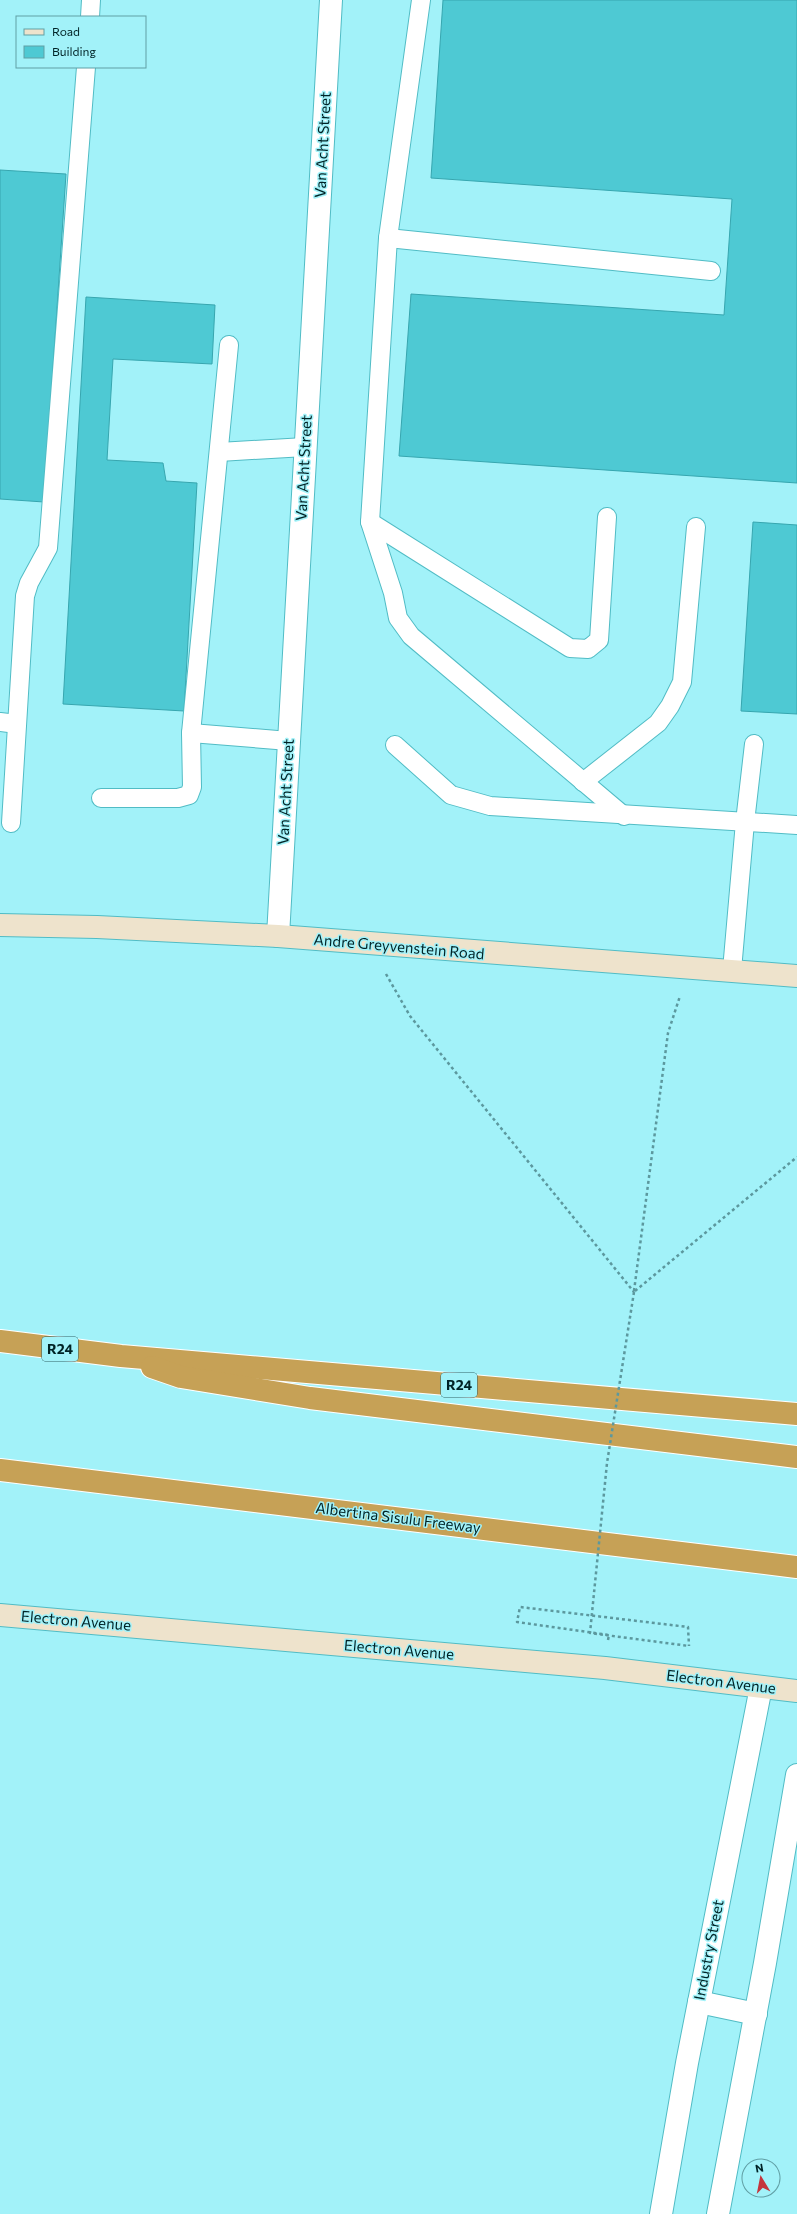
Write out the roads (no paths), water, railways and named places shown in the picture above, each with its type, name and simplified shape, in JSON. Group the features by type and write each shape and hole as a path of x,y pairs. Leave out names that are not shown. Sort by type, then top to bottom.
{"highway":[{"name":"R24","path":"0,1341 121,1356 797,1414"},
{"path":"121,1356 181,1377 310,1398 797,1457"},
{"name":"Albertina Sisulu Freeway","path":"0,1470 797,1567"}],"main road":[{"name":"Andre Greyvenstein Road","path":"0,925 97,927 278,936 370,945 688,969 732,970 797,976"},
{"name":"Electron Avenue","path":"0,1615 605,1668 797,1691"}],"street":[{"name":"Van Acht Street","path":"278,936 331,0"},
{"name":"Industry Street","path":"661,2214 699,2002 761,1687"},
{"path":"718,2214 756,2014 797,1775"},
{"path":"699,2002 756,2014"}],"lane":[{"path":"90,16 91,0"},
{"path":"421,0 388,238 370,522 393,593 398,618 411,636 624,816"},
{"path":"11,823 8,723 25,596 29,583 48,548 86,68"},
{"path":"388,238 711,271"},
{"path":"101,798 178,798 189,795 192,787 191,733 229,345"},
{"path":"219,452 306,447"},
{"path":"370,522 570,648 588,649 599,640 607,517"},
{"path":"584,782 658,723 670,706 682,682 696,527"},
{"path":"191,733 289,741"},
{"path":"732,970 745,822 754,744"},
{"path":"395,745 451,795 467,801 490,806 624,816 797,825"}]}
